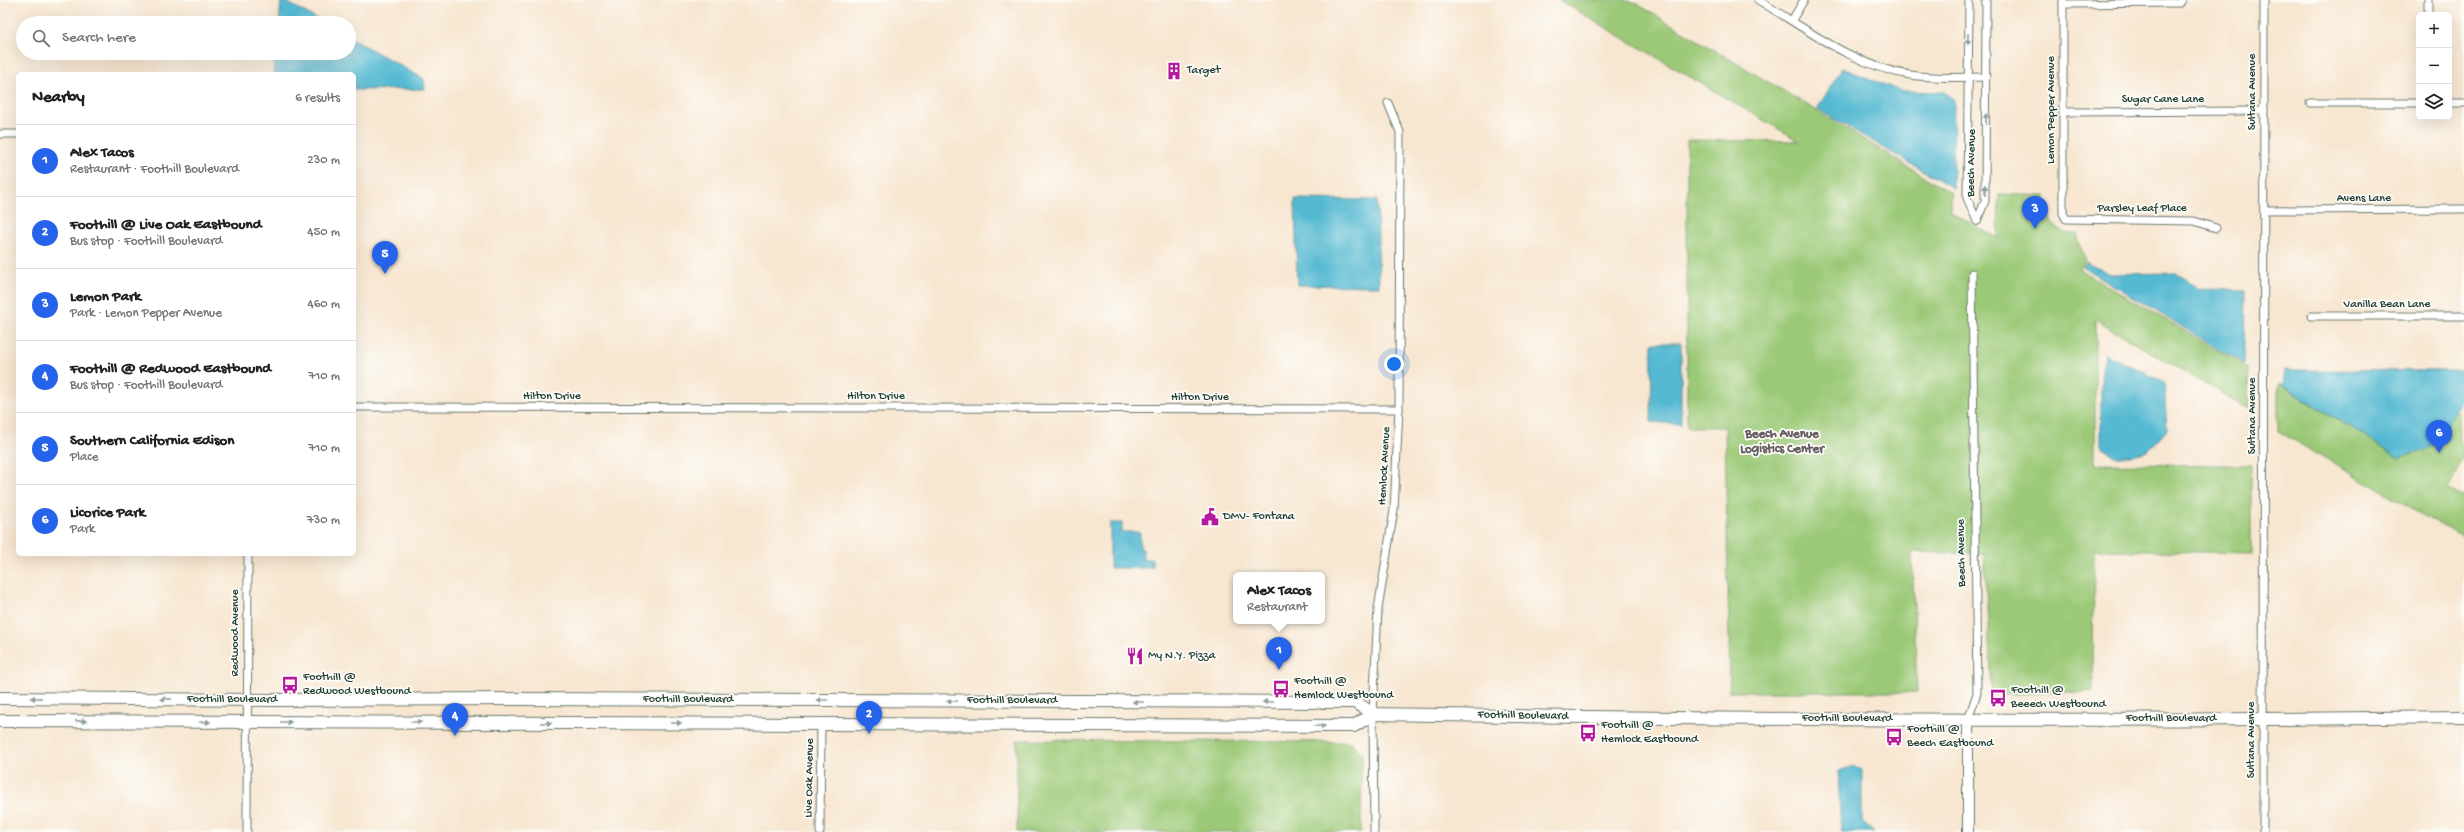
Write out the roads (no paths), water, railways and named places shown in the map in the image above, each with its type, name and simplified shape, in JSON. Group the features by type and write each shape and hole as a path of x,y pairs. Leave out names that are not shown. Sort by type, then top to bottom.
{"main road":[{"name":"Foothill Boulevard","path":"0,698 247,700 539,699 1355,702 1373,714"},
{"name":"Foothill Boulevard","path":"0,721 1354,726 1373,714 1968,720 2464,717"},
{"name":"Beech Avenue","path":"1968,720 1968,832"}],"street":[{"path":"1758,0 1854,56 1890,71 1912,76 1986,77"},
{"path":"1792,20 1804,0"},
{"name":"Beech Avenue","path":"1969,0 1967,198 1977,221 1985,201 1986,0"},
{"name":"Sultana Avenue","path":"2263,832 2264,0"},
{"path":"2428,0 2428,12"},
{"path":"2063,2 2182,2"},
{"name":"Lemon Pepper Avenue","path":"2063,2 2063,213 2066,219"},
{"path":"2310,102 2416,103"},
{"name":"Hemlock Avenue","path":"1374,832 1373,714 1378,609 1394,510 1399,409 1400,132 1388,103"},
{"path":"2452,103 2464,103"},
{"name":"Sugar Cane Lane","path":"2063,112 2264,111"},
{"path":"0,134 16,134"},
{"name":"Avens Lane","path":"2264,210 2464,210"},
{"name":"Parsley Leaf Place","path":"2066,219 2194,220 2216,228"},
{"name":"Beech Avenue","path":"1968,720 1977,693 1972,273"},
{"name":"Vanilla Bean Lane","path":"2311,316 2464,316"},
{"name":"Hilton Drive","path":"356,407 1399,409"},
{"name":"Redwood Avenue","path":"247,832 248,556"},
{"name":"Live Oak Avenue","path":"820,832 821,724"}],"water":[{"path":"281,0 283,0 312,16 280,16"},
{"path":"356,41 424,79 425,89 356,90 356,72 273,72 275,60 356,60"},
{"path":"1842,68 1901,91 1944,92 1954,99 1953,188 1817,109"},
{"path":"1295,199 1377,200 1379,286 1297,285"},
{"path":"2087,262 2110,274 2176,273 2199,289 2245,290 2244,364 2083,267"},
{"path":"1652,343 1681,343 1681,424 1651,422"},
{"path":"2105,354 2164,382 2167,430 2148,451 2117,458 2101,445 2101,377"},
{"path":"2285,370 2464,371 2464,392 2447,425 2448,441 2399,458 2283,385"},
{"path":"1110,523 1122,523 1122,532 1140,532 1140,549 1143,549 1143,559 1152,559 1152,568 1110,568"},
{"path":"1855,766 1862,770 1862,821 1874,832 1841,832 1838,771"}],"place":[{"name":"Target","path":"1174,71"},
{"name":"Lemon Park","path":"2035,229"},
{"name":"Southern California Edison","path":"385,274"},
{"name":"Licorice Park","path":"2439,453"},
{"name":"DMV- Fontana","path":"1210,517"},
{"name":"My N.Y. Pizza","path":"1135,656"},
{"name":"Alex Tacos","path":"1279,670"},
{"name":"Foothill @ Redwood Westbound","path":"290,685"},
{"name":"Foothill @ Hemlock Westbound","path":"1281,689"},
{"name":"Foothill @ Beeech Westbound","path":"1998,698"},
{"name":"Foothill @ Hemlock Eastbound","path":"1588,733"},
{"name":"Foothill @ Live Oak Eastbound","path":"869,734"},
{"name":"Foothill @ Redwood Eastbound","path":"455,736"},
{"name":"Foothill @ Beech Eastbound","path":"1894,737"}],"district":[{"name":"Beech Avenue Logistics Center","path":"1782,442"}]}
